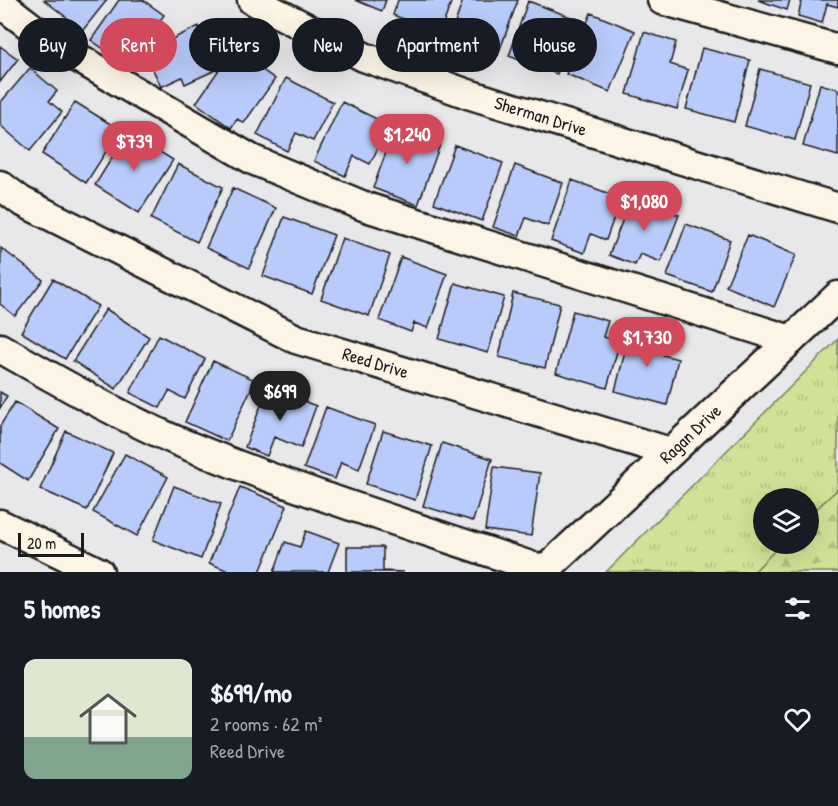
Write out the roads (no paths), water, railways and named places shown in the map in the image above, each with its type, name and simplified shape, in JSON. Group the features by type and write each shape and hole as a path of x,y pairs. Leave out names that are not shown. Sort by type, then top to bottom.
{"street":[{"name":"Sherman Drive","path":"252,0 364,57 468,94 838,208"},
{"path":"662,0 838,49"},
{"path":"0,3 51,42 263,165 366,207 791,340"},
{"name":"Reed Drive","path":"0,185 21,201 296,339 670,452"},
{"name":"Ragan Drive","path":"544,571 838,296"},
{"path":"0,348 81,394 187,445 311,494 544,571"},
{"path":"0,524 99,572"}]}
